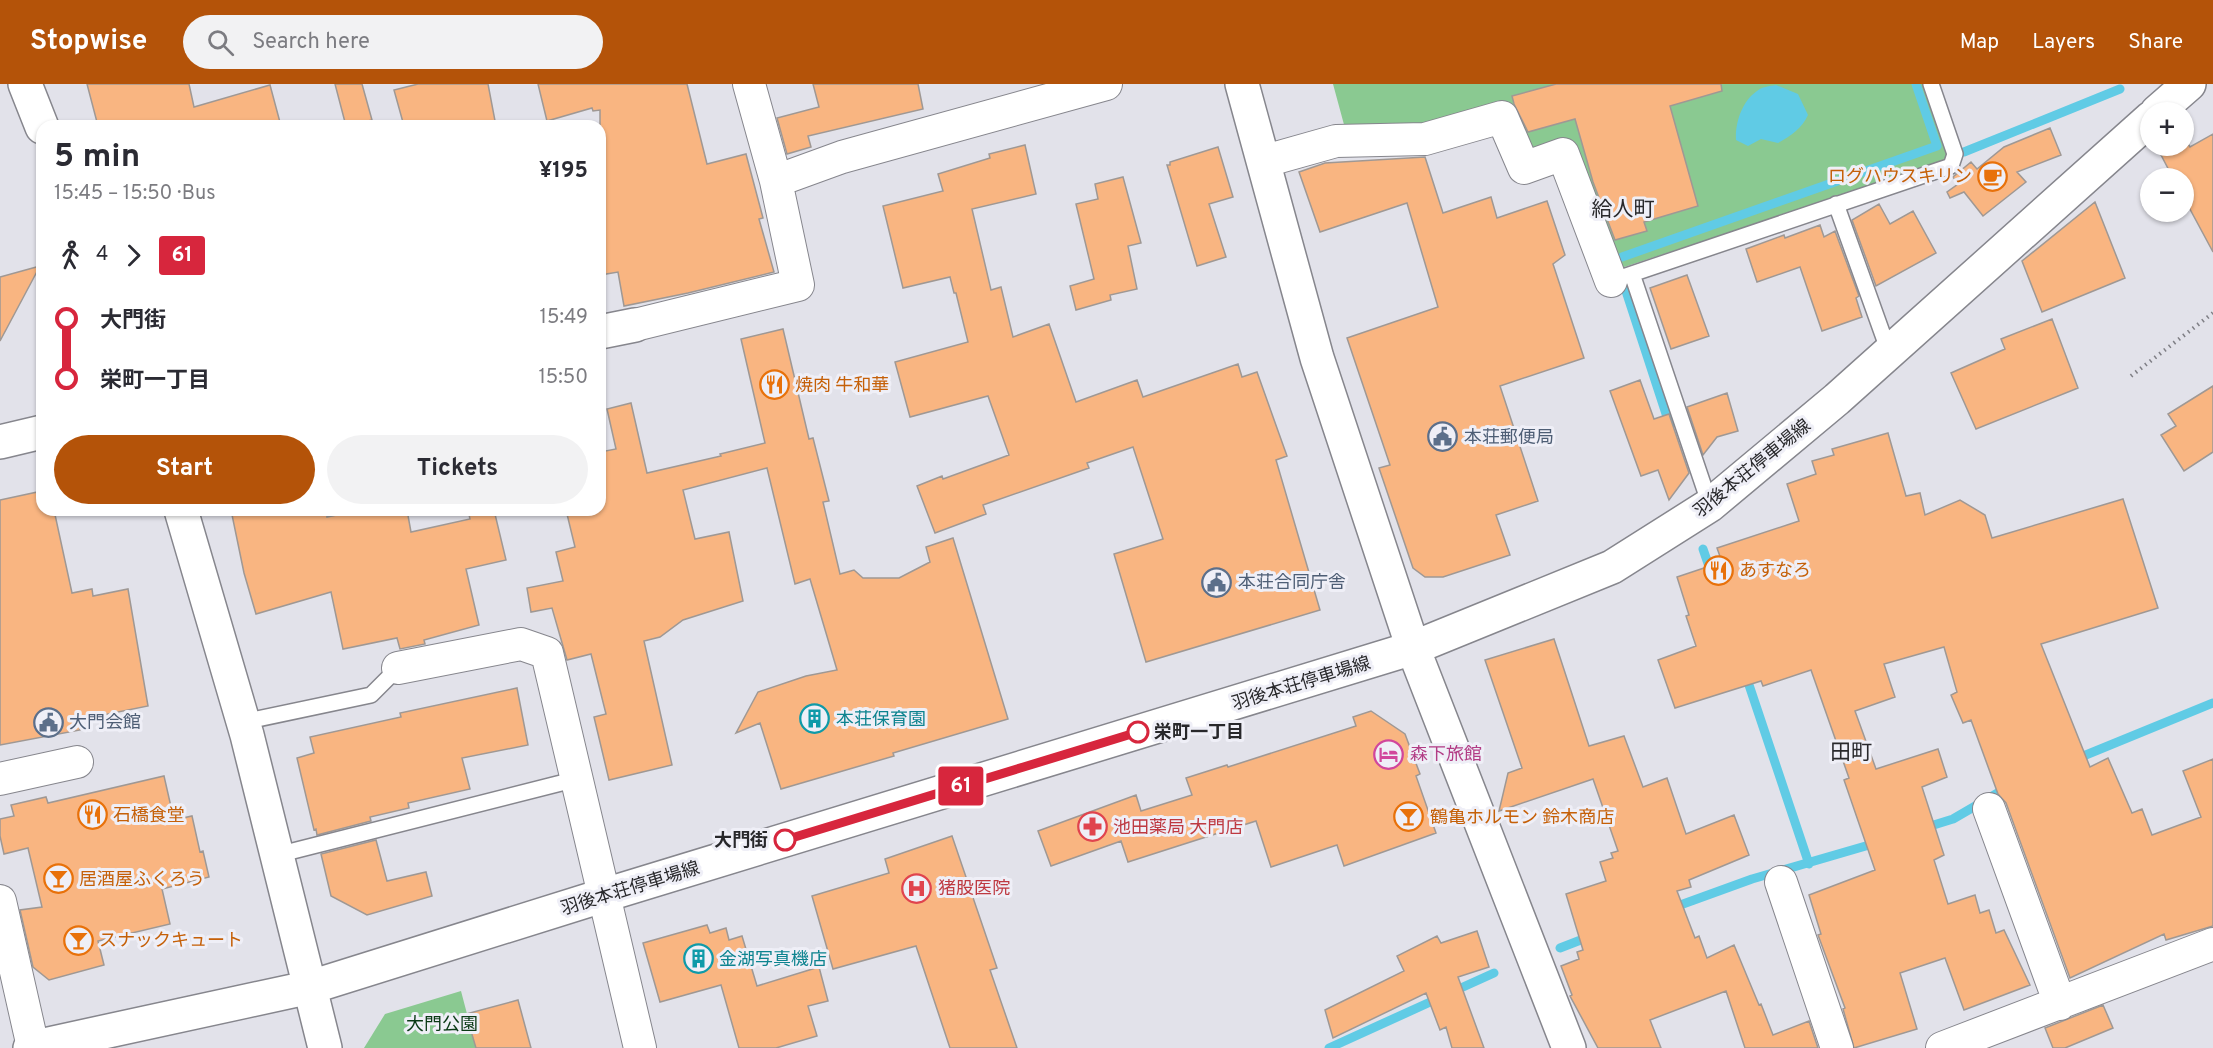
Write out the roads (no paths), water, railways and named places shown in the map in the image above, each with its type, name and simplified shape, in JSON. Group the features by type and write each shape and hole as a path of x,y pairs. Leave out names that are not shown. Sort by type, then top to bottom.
{"main road":[{"path":"25,84 39,120"},
{"path":"1242,84 1265,161 1317,358 1413,648 1569,1048"},
{"path":"2168,102 2189,84"},
{"name":"羽後本荘停車場線","path":"31,1048 310,987 1413,648 1612,567 1710,505 1837,399 2140,128"},
{"path":"606,331 635,325"},
{"path":"0,442 36,433"},
{"path":"183,516 243,722 325,1048"}],"street":[{"path":"635,325 798,285 776,181 749,84"},
{"path":"776,181 842,157 1106,84"},
{"path":"1265,161 1336,141 1425,140 1502,117 1524,168 1563,153 1621,278"},
{"path":"399,668 521,644 547,653 640,1048"},
{"path":"0,778 77,762"},
{"path":"1989,809 2060,1004"},
{"path":"1782,882 1837,1048"},
{"path":"0,901 31,1048"},
{"path":"1942,1048 2213,944"}],"lane":[{"path":"1710,505 1621,278 1951,166 1955,154 1931,84"},
{"path":"1836,204 1889,352"},
{"path":"243,722 370,695 399,668"},
{"path":"277,855 577,779"}],"water":[{"path":"1776,85 1798,94 1808,115 1803,124 1778,143 1761,139 1748,146 1736,140 1738,120 1747,100 1759,90"}],"waterway":[{"path":"1622,257 1937,146 1916,84"},
{"path":"1964,152 2120,89"},
{"path":"1626,291 1670,426"},
{"path":"1703,549 1713,578"},
{"path":"1745,673 1809,864"},
{"path":"2076,759 2213,703"},
{"path":"1924,828 1953,819 2008,787"},
{"path":"1672,908 1752,879 1876,843"},
{"path":"1560,948 1591,936"},
{"path":"1452,992 1494,973"},
{"path":"1329,1048 1439,998"}],"place":[{"name":"ログハウスキリン","path":"1993,176"},
{"name":"焼肉 牛和華","path":"774,385"},
{"name":"本荘郵便局","path":"1443,437"},
{"name":"あすなろ","path":"1718,570"},
{"name":"本荘合同庁舎","path":"1217,582"},
{"name":"本荘保育園","path":"815,719"},
{"name":"大門会館","path":"48,722"},
{"name":"栄町一丁目","path":"1138,732"},
{"name":"森下旅館","path":"1389,754"},
{"name":"石橋食堂","path":"92,815"},
{"name":"鶴亀ホルモン 鈴木商店","path":"1409,817"},
{"name":"池田薬局 大門店","path":"1092,827"},
{"name":"大門街","path":"785,840"},
{"name":"居酒屋ふくろう","path":"58,879"},
{"name":"猪股医院","path":"917,888"},
{"name":"スナックキュート","path":"78,940"},
{"name":"金湖写真機店","path":"698,959"}],"district":[{"name":"給人町","path":"1623,209"},
{"name":"田町","path":"1851,752"}],"park label":[{"name":"大門公園","path":"442,1024"}]}
